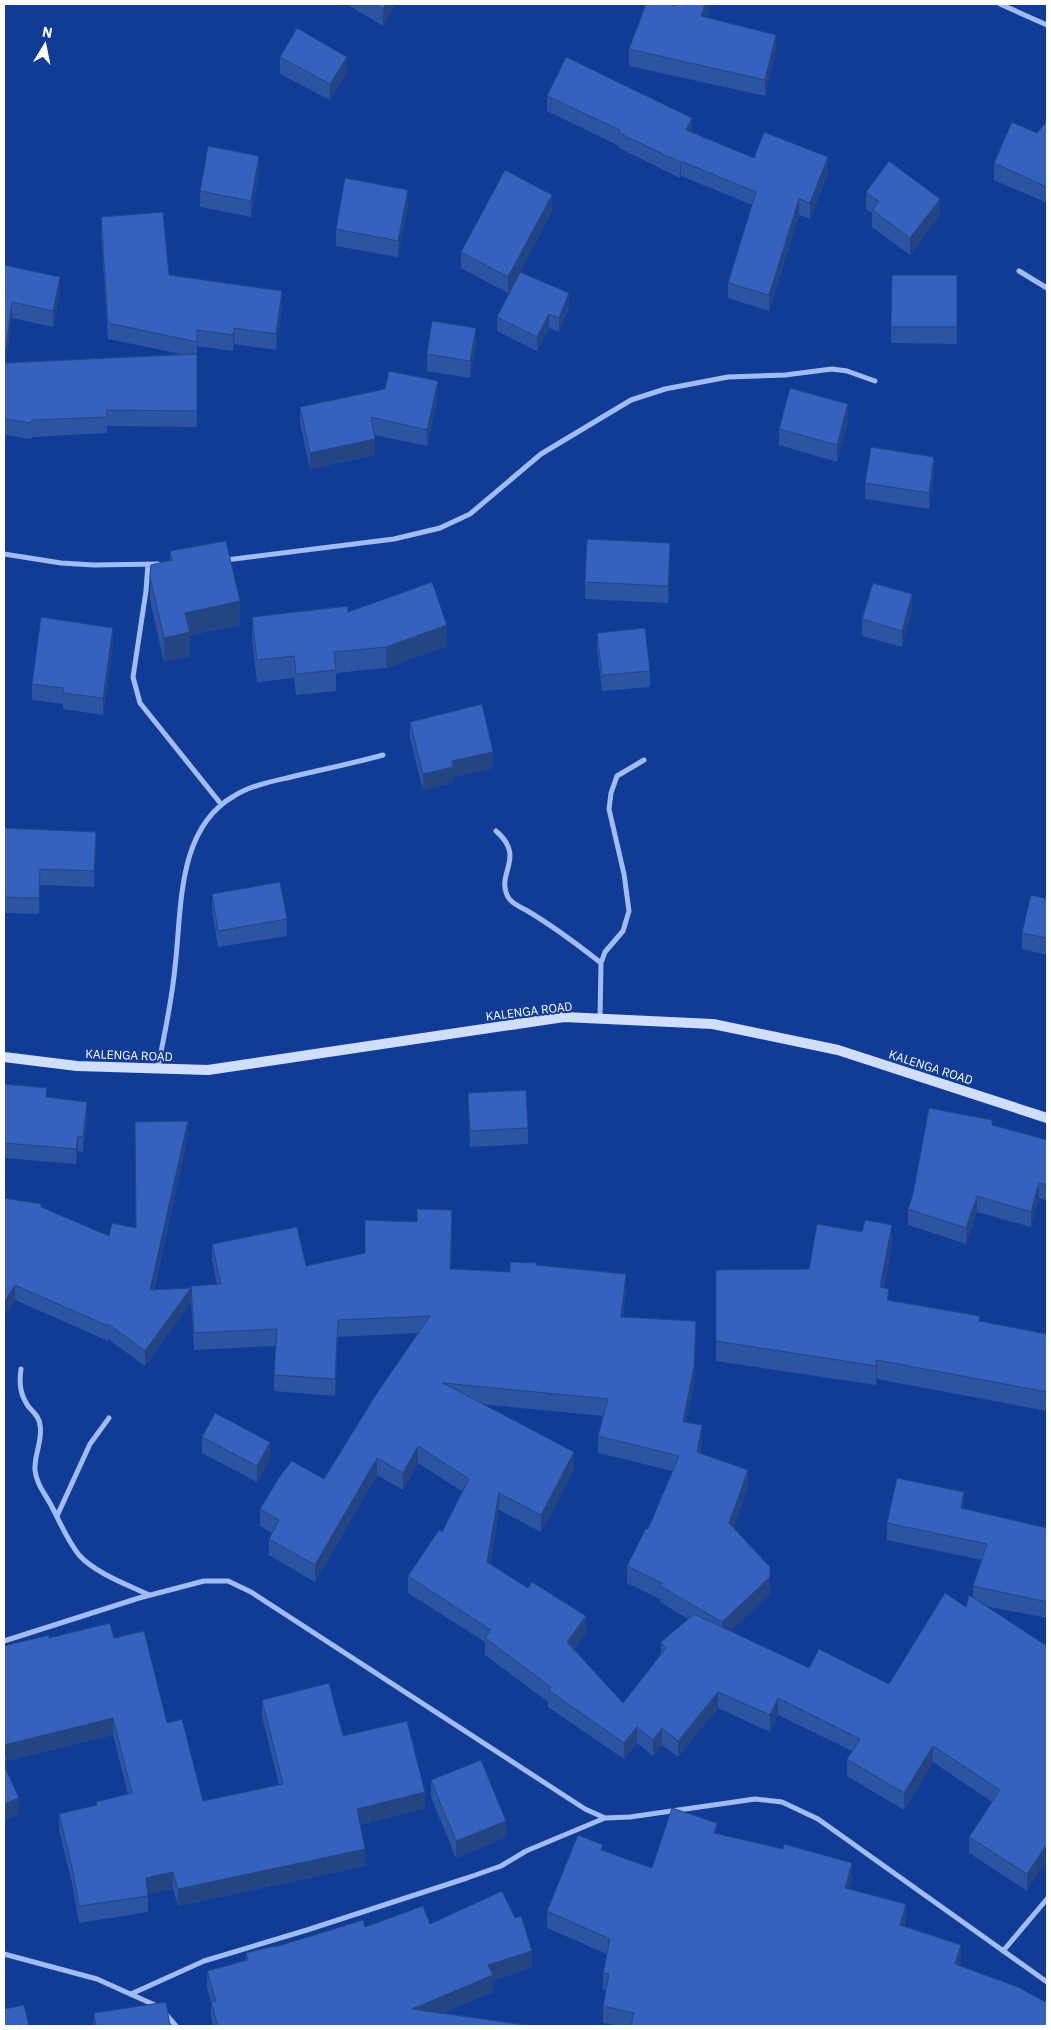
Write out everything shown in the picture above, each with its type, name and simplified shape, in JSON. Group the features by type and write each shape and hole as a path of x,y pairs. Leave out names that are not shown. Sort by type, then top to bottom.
{"main road":[{"name":"KALENGA ROAD","path":"4,1057 77,1066 208,1070 564,1017 713,1024 838,1050 1047,1118"}],"street":[{"path":"1000,4 1047,25"},
{"path":"1019,272 1047,288"},
{"path":"218,561 394,538 440,528 470,514 549,449 631,400 665,389 728,377 785,375 832,369 847,371 875,380"},
{"path":"4,554 86,565 165,564"},
{"path":"148,564 146,591 133,677 140,702 221,804"},
{"path":"158,1069 175,969 180,910 190,852 204,821 221,804 235,795 260,784 383,756"},
{"path":"600,1018 601,963 605,952 623,932 629,911 624,874 610,818 611,793 617,776 644,760"},
{"path":"496,830 504,838 510,851 505,890 509,900 552,926 601,963"},
{"path":"21,1369 19,1380 22,1393 28,1406 38,1417 40,1424 41,1435 35,1470 38,1482 68,1539 80,1556 109,1575 150,1595"},
{"path":"57,1516 90,1444 109,1418"},
{"path":"4,1641 150,1595 204,1581 228,1581 251,1592 567,1799 585,1810 606,1818"},
{"path":"132,1994 220,1956 306,1930 500,1866 526,1851 606,1818 630,1817 754,1799 782,1802 818,1820 1047,1982"},
{"path":"1003,1951 1047,1899"},
{"path":"4,1954 97,1979 161,2009 172,2019 176,2026"}],"building":[{"path":"373,4 386,4 383,9"},
{"path":"646,4 670,4 675,6 676,4 705,4 701,16 776,35 765,80 629,49"},
{"path":"297,28 347,57 330,84 280,57"},
{"path":"566,57 692,118 686,130 754,158 764,132 828,157 810,203 799,199 769,295 728,283 756,192 680,162 619,133 620,130 547,96"},
{"path":"1047,121 1047,187 994,163 1012,122 1037,133"},
{"path":"208,146 259,156 251,201 200,191"},
{"path":"889,161 940,199 910,238 872,210 879,202 866,192"},
{"path":"505,170 552,195 508,277 461,252"},
{"path":"345,178 408,190 398,241 336,229"},
{"path":"163,212 169,275 282,291 276,334 234,328 233,335 197,330 197,342 108,323 101,217"},
{"path":"4,265 60,277 53,311 12,302 4,363"},
{"path":"520,272 569,293 559,318 549,314 537,337 497,317"},
{"path":"892,275 957,275 957,327 891,327"},
{"path":"432,321 476,328 470,361 427,354"},
{"path":"197,354 197,411 107,410 107,417 32,420 31,423 4,419 4,363"},
{"path":"389,371 438,381 427,430 371,417 375,439 310,453 300,407 385,389"},
{"path":"790,388 848,404 837,445 779,429"},
{"path":"871,447 934,457 929,493 865,483"},
{"path":"587,539 670,543 668,586 585,582"},
{"path":"226,541 240,601 185,613 190,632 164,638 150,577 151,565 172,560 170,551"},
{"path":"432,582 447,625 386,647 334,652 336,670 296,674 294,656 257,660 252,617 348,606 348,612"},
{"path":"873,583 912,594 902,631 862,619"},
{"path":"41,617 113,628 103,698 63,693 63,688 32,684"},
{"path":"645,628 650,671 602,675 597,633"},
{"path":"482,704 493,752 452,761 453,767 423,774 410,722"},
{"path":"4,828 96,832 94,871 40,869 39,898 5,897"},
{"path":"280,882 287,919 218,931 212,894"},
{"path":"1031,895 1047,899 1047,938 1022,933"},
{"path":"4,1084 47,1088 46,1097 87,1102 83,1137 78,1136 76,1149 4,1143"},
{"path":"526,1090 528,1128 470,1131 468,1093"},
{"path":"929,1108 992,1120 992,1125 1047,1140 1047,1185 1039,1183 1031,1212 977,1196 966,1228 908,1209 913,1194"},
{"path":"188,1121 150,1290 191,1288 145,1351 108,1324 108,1326 15,1285 4,1302 4,1198 41,1204 41,1207 109,1236 112,1223 136,1228 135,1122"},
{"path":"417,1209 452,1210 450,1269 510,1272 510,1262 537,1263 536,1265 626,1274 621,1317 696,1321 694,1366 683,1422 702,1425 697,1452 748,1470 729,1523 770,1567 770,1577 722,1622 660,1586 662,1583 627,1566 646,1528 648,1529 679,1456 598,1436 608,1399 443,1383 574,1452 541,1515 499,1493 487,1562 528,1588 532,1582 586,1616 567,1642 623,1703 666,1648 661,1642 694,1614 809,1668 819,1649 889,1684 945,1593 966,1607 969,1595 1047,1646 1047,1844 1027,1874 969,1837 1000,1790 933,1746 904,1793 847,1759 860,1739 778,1698 770,1715 718,1692 678,1741 662,1728 653,1740 637,1727 624,1743 548,1690 551,1687 485,1638 491,1630 408,1576 439,1530 442,1532 469,1479 418,1446 403,1473 377,1458 315,1565 269,1539 279,1520 260,1509 280,1476 292,1461 324,1479 377,1393 430,1316 338,1320 335,1379 274,1375 277,1329 194,1333 191,1286 221,1284 212,1244 297,1227 306,1266 365,1253 365,1220 417,1222"},
{"path":"865,1220 892,1225 880,1287 889,1289 887,1300 980,1316 979,1321 1047,1334 1047,1392 877,1360 876,1366 716,1341 716,1270 809,1269 817,1224 862,1232"},
{"path":"215,1413 270,1442 257,1466 202,1437"},
{"path":"897,1478 964,1492 961,1508 1047,1528 1047,1602 973,1586 987,1544 887,1523"},
{"path":"110,1623 114,1638 144,1631 167,1723 182,1719 203,1801 283,1784 262,1700 329,1683 343,1736 407,1721 425,1792 357,1809 365,1849 178,1889 173,1872 146,1878 148,1896 79,1906 59,1814 97,1805 96,1802 132,1793 113,1718 4,1745 4,1646 49,1635 49,1638"},
{"path":"4,1750 7,1760 4,1761"},
{"path":"481,1760 506,1821 456,1841 431,1780"},
{"path":"4,1765 19,1798 4,1804"},
{"path":"672,1808 717,1823 714,1833 783,1849 784,1844 852,1863 845,1888 906,1904 900,1925 961,1945 955,1964 1018,1987 1047,2003 1047,2026 631,2026 634,2013 603,2006 609,1974 603,1973 610,1939 547,1911 578,1835 603,1845 601,1850 652,1868"},
{"path":"502,1891 515,1918 521,1916 532,1951 488,1965 493,1975 412,2009 532,2026 218,2026 211,2002 216,2001 207,1971 248,1960 246,1953 275,1947 363,1920 365,1927 423,1906 430,1924"},
{"path":"166,2002 170,2026 96,2026 94,2013"},
{"path":"24,2005 29,2026 4,2026 4,2009"}]}
